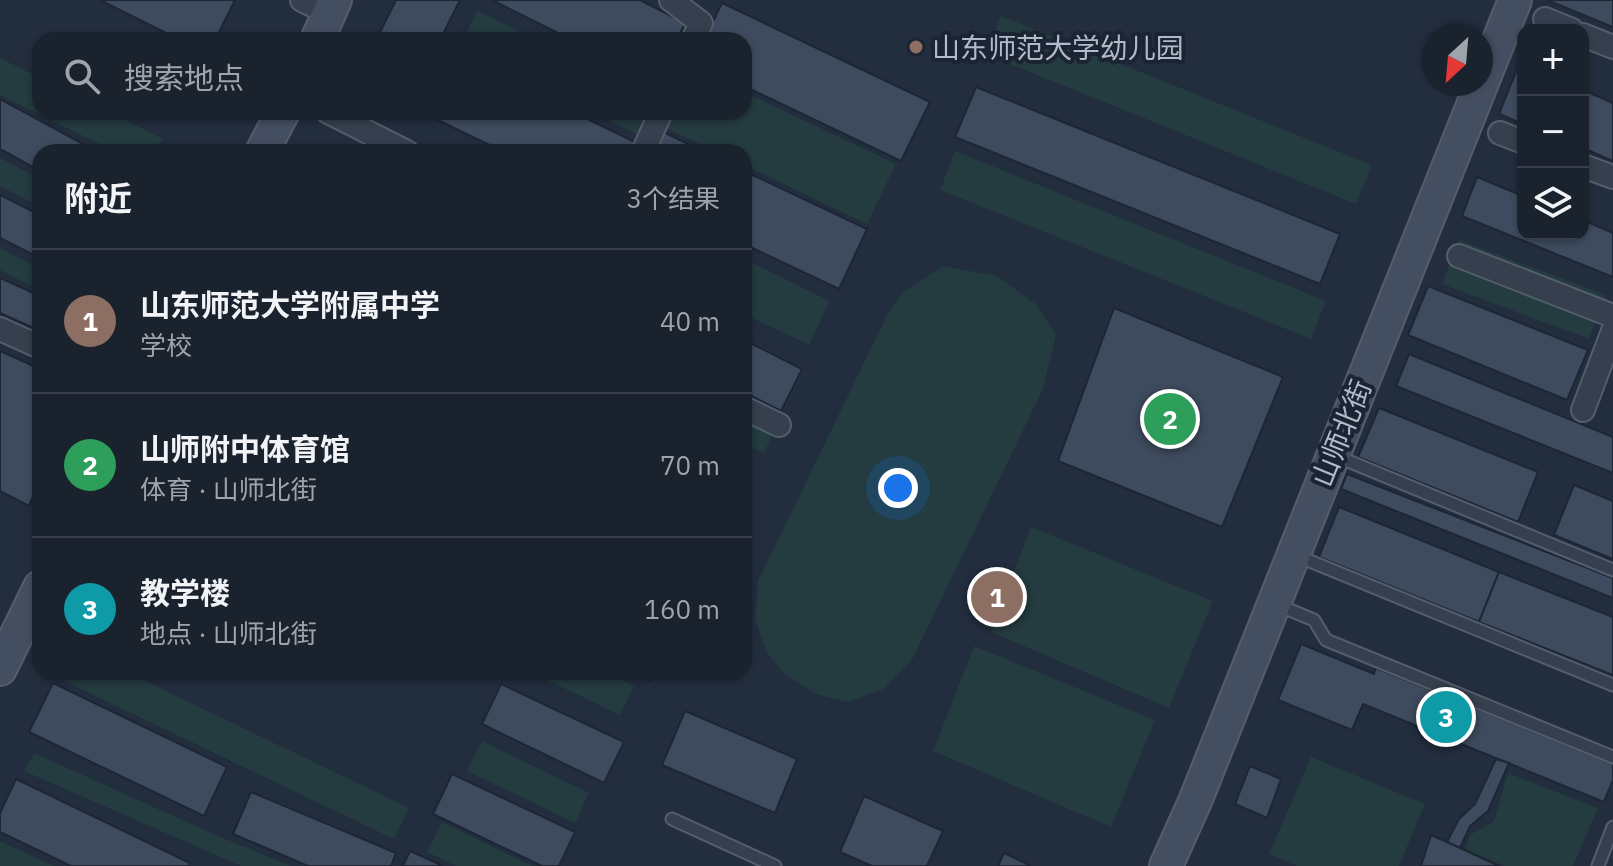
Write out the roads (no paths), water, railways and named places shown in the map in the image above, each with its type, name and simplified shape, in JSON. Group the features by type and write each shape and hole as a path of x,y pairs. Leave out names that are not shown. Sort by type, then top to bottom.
{"street":[{"path":"671,0 701,23 697,32"},
{"name":"山师北街","path":"1166,866 1196,799 1515,0"},
{"path":"1545,19 1557,24"},
{"path":"1589,37 1613,47"},
{"path":"266,144 279,120"},
{"path":"344,120 391,144"},
{"path":"647,144 657,120"},
{"path":"1500,133 1517,140"},
{"path":"1588,168 1613,177"},
{"path":"1459,256 1613,316"},
{"path":"0,329 32,343"},
{"path":"1583,410 1613,331"},
{"path":"752,412 779,425"},
{"path":"0,669 32,603"}],"lane":[{"path":"1333,455 1613,570"},
{"path":"1293,554 1613,685"},
{"path":"1274,603 1314,620 1326,640 1613,757"},
{"path":"672,819 775,866"},
{"path":"1598,866 1613,827"}],"place":[{"name":"山东师范大学幼儿园","path":"916,47"},
{"name":"山师附中体育馆","path":"1170,419"},
{"name":"山东师范大学附属中学","path":"997,597"},
{"name":"教学楼","path":"1446,717"}]}
